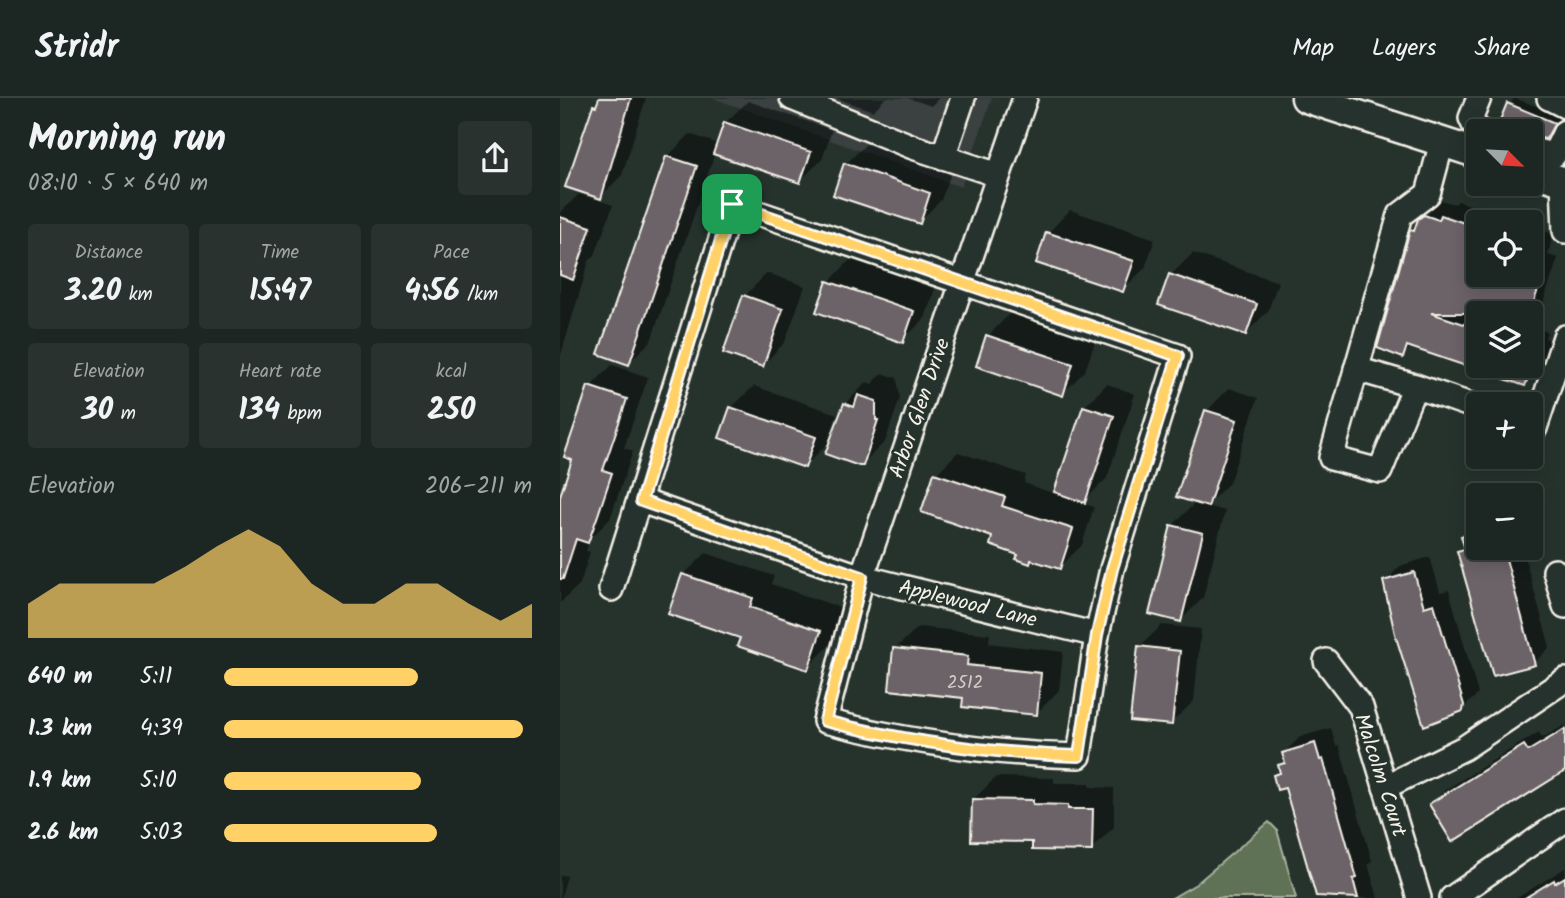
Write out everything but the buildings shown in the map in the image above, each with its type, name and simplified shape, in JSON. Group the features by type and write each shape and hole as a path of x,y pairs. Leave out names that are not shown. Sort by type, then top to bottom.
{"main road":[{"path":"1306,98 1466,150"},
{"path":"1544,175 1564,182"}],"street":[{"path":"792,98 943,157 998,175"},
{"path":"943,157 963,98"},
{"name":"Arbor Glen Drive","path":"1025,98 862,577 825,721 909,740 975,750 1079,756 1097,635"},
{"path":"1472,119 1479,98"},
{"path":"1544,153 1554,155 1565,132"},
{"path":"1415,386 1380,471 1331,458 1400,215 1428,194 1442,142"},
{"path":"1564,182 1565,230"},
{"path":"611,589 641,501 732,204 1178,356 1130,505 1097,635"},
{"path":"1543,404 1565,337"},
{"path":"1356,369 1466,404"},
{"name":"Applewood Lane","path":"641,501 862,577 1097,635"},
{"path":"1555,572 1565,606"},
{"name":"Malcolm Court","path":"1326,661 1361,707 1419,898"},
{"path":"1385,787 1464,748 1565,680"},
{"path":"1452,898 1565,820"}],"shaded area":[{"path":"713,98 992,98 961,187"}],"green space":[{"path":"1269,822 1277,830 1296,898 1172,898 1196,884"}],"route":[{"path":"732,204 1178,356 1112,569 1097,635 1079,756 1025,755 975,750 877,734 825,721 862,577 641,501 732,204"}]}
